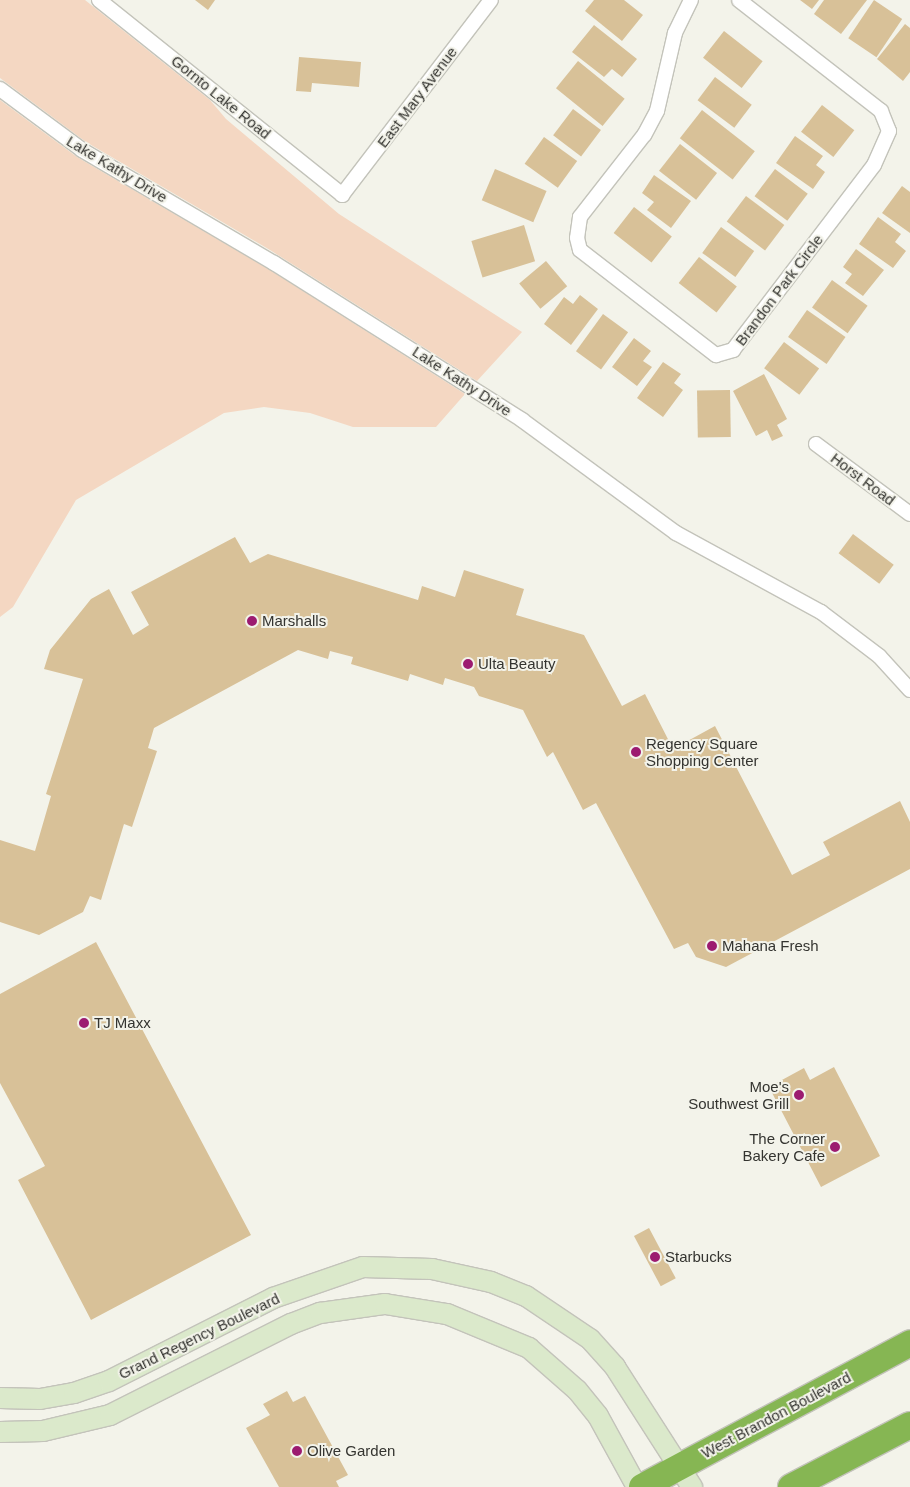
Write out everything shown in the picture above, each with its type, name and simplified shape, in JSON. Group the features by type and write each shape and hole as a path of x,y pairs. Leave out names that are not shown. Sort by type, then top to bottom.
{"highway":[{"name":"West Brandon Boulevard","path":"642,1487 686,1477 910,1343"},
{"path":"791,1487 910,1425"}],"street":[{"name":"Gornto Lake Road","path":"100,0 342,195"},
{"name":"East Mary Avenue","path":"342,195 491,0"},
{"name":"Brandon Park Circle","path":"691,0 675,34 657,111 644,135 580,217 577,238 580,250 716,355 733,350 874,165 889,131 881,111 739,0"},
{"name":"Lake Kathy Drive","path":"0,89 82,150 274,263 522,420 676,533 821,612 879,656 910,690"},
{"name":"Horst Road","path":"816,444 910,514"},
{"name":"Grand Regency Boulevard","path":"0,1398 40,1399 74,1393 109,1381 273,1298 363,1267 398,1266 462,1274 526,1296 590,1339 615,1367 686,1477"},
{"name":"Grand Regency Boulevard","path":"0,1432 82,1424 110,1415 320,1313 385,1304 439,1312 500,1333 554,1368 598,1416 637,1487"},
{"path":"154,1358 169,1387"}],"shaded area":[{"path":"0,0 85,0 210,100 226,119 339,214 522,332 477,381 270,250 86,142 0,78"},
{"path":"0,100 77,157 270,270 465,394 436,427 353,427 310,413 264,407 224,413 76,500 13,607 0,617"}],"building":[{"path":"195,0 215,0 208,10"},
{"path":"594,0 624,0 643,15 622,41 585,11"},
{"path":"800,0 819,0 812,9"},
{"path":"824,0 867,0 841,34 814,14"},
{"path":"874,0 902,19 876,57 848,38"},
{"path":"905,24 910,28 910,72 903,81 877,59"},
{"path":"594,25 637,59 622,77 612,69 604,77 572,52"},
{"path":"724,31 763,61 742,88 703,58"},
{"path":"299,57 361,62 359,87 312,83 311,92 296,91"},
{"path":"578,61 625,99 603,126 556,88"},
{"path":"715,77 752,105 734,128 698,100"},
{"path":"822,105 854,130 833,157 801,132"},
{"path":"573,109 601,130 581,156 553,135"},
{"path":"702,110 755,151 733,180 680,138"},
{"path":"795,136 823,156 816,165 825,172 813,189 776,163"},
{"path":"544,137 577,161 558,188 525,164"},
{"path":"680,144 717,173 696,200 659,171"},
{"path":"495,169 547,191 533,222 482,200"},
{"path":"775,169 808,194 787,221 755,196"},
{"path":"654,175 691,201 671,228 647,210 654,202 642,193"},
{"path":"902,186 910,192 910,233 882,213"},
{"path":"746,196 784,225 765,250 727,222"},
{"path":"634,207 672,237 652,263 614,233"},
{"path":"878,217 901,234 895,242 906,251 893,268 859,244"},
{"path":"524,225 535,261 483,277 471,241"},
{"path":"721,227 754,251 735,277 702,253"},
{"path":"856,249 884,270 863,296 845,283 852,274 843,267"},
{"path":"699,257 737,287 717,313 679,283"},
{"path":"546,261 567,286 540,309 519,283"},
{"path":"832,280 868,306 848,333 812,308"},
{"path":"580,295 598,309 571,345 544,324 564,297 573,304"},
{"path":"807,310 846,337 827,364 788,337"},
{"path":"603,314 628,332 601,369 576,351"},
{"path":"634,338 651,351 643,361 652,367 637,386 612,367"},
{"path":"784,342 819,368 799,395 764,368"},
{"path":"663,362 681,374 674,383 683,390 663,417 637,398"},
{"path":"764,374 787,419 777,425 783,436 772,441 767,430 756,436 733,391"},
{"path":"730,390 731,437 698,438 697,391"},
{"path":"853,534 894,565 879,584 839,553"},
{"name":"Regency Square Shopping Center","path":"235,537 250,563 268,554 418,600 422,586 455,597 464,570 524,589 516,615 584,635 622,706 645,694 673,749 715,726 792,875 830,855 823,842 900,801 910,822 910,869 726,967 696,957 688,943 674,949 596,803 583,810 553,752 547,757 523,710 479,696 474,687 445,678 443,685 410,674 408,681 351,664 353,657 330,651 328,659 298,650 154,728 148,748 157,751 132,827 124,824 101,900 90,896 83,912 39,935 0,922 0,840 35,851 51,796 46,794 83,679 44,669 50,650 91,599 109,589 133,635 149,625 131,592"},
{"path":"96,942 251,1235 91,1320 18,1180 45,1166 0,1083 0,994"},
{"path":"834,1067 880,1156 821,1187 769,1087 804,1068 810,1080"},
{"name":"Starbucks","path":"649,1228 676,1278 661,1286 634,1236"},
{"name":"Olive Garden","path":"287,1391 293,1402 305,1396 348,1475 336,1481 339,1487 279,1487 246,1428 270,1415 263,1404"}],"place":[{"name":"Marshalls","path":"252,621"},
{"name":"Ulta Beauty","path":"468,664"},
{"name":"Regency Square Shopping Center","path":"636,752"},
{"name":"Mahana Fresh","path":"712,946"},
{"name":"TJ Maxx","path":"84,1023"},
{"name":"Moe's Southwest Grill","path":"799,1095"},
{"name":"The Corner Bakery Cafe","path":"835,1147"},
{"name":"Starbucks","path":"655,1257"},
{"name":"Olive Garden","path":"297,1451"}]}
